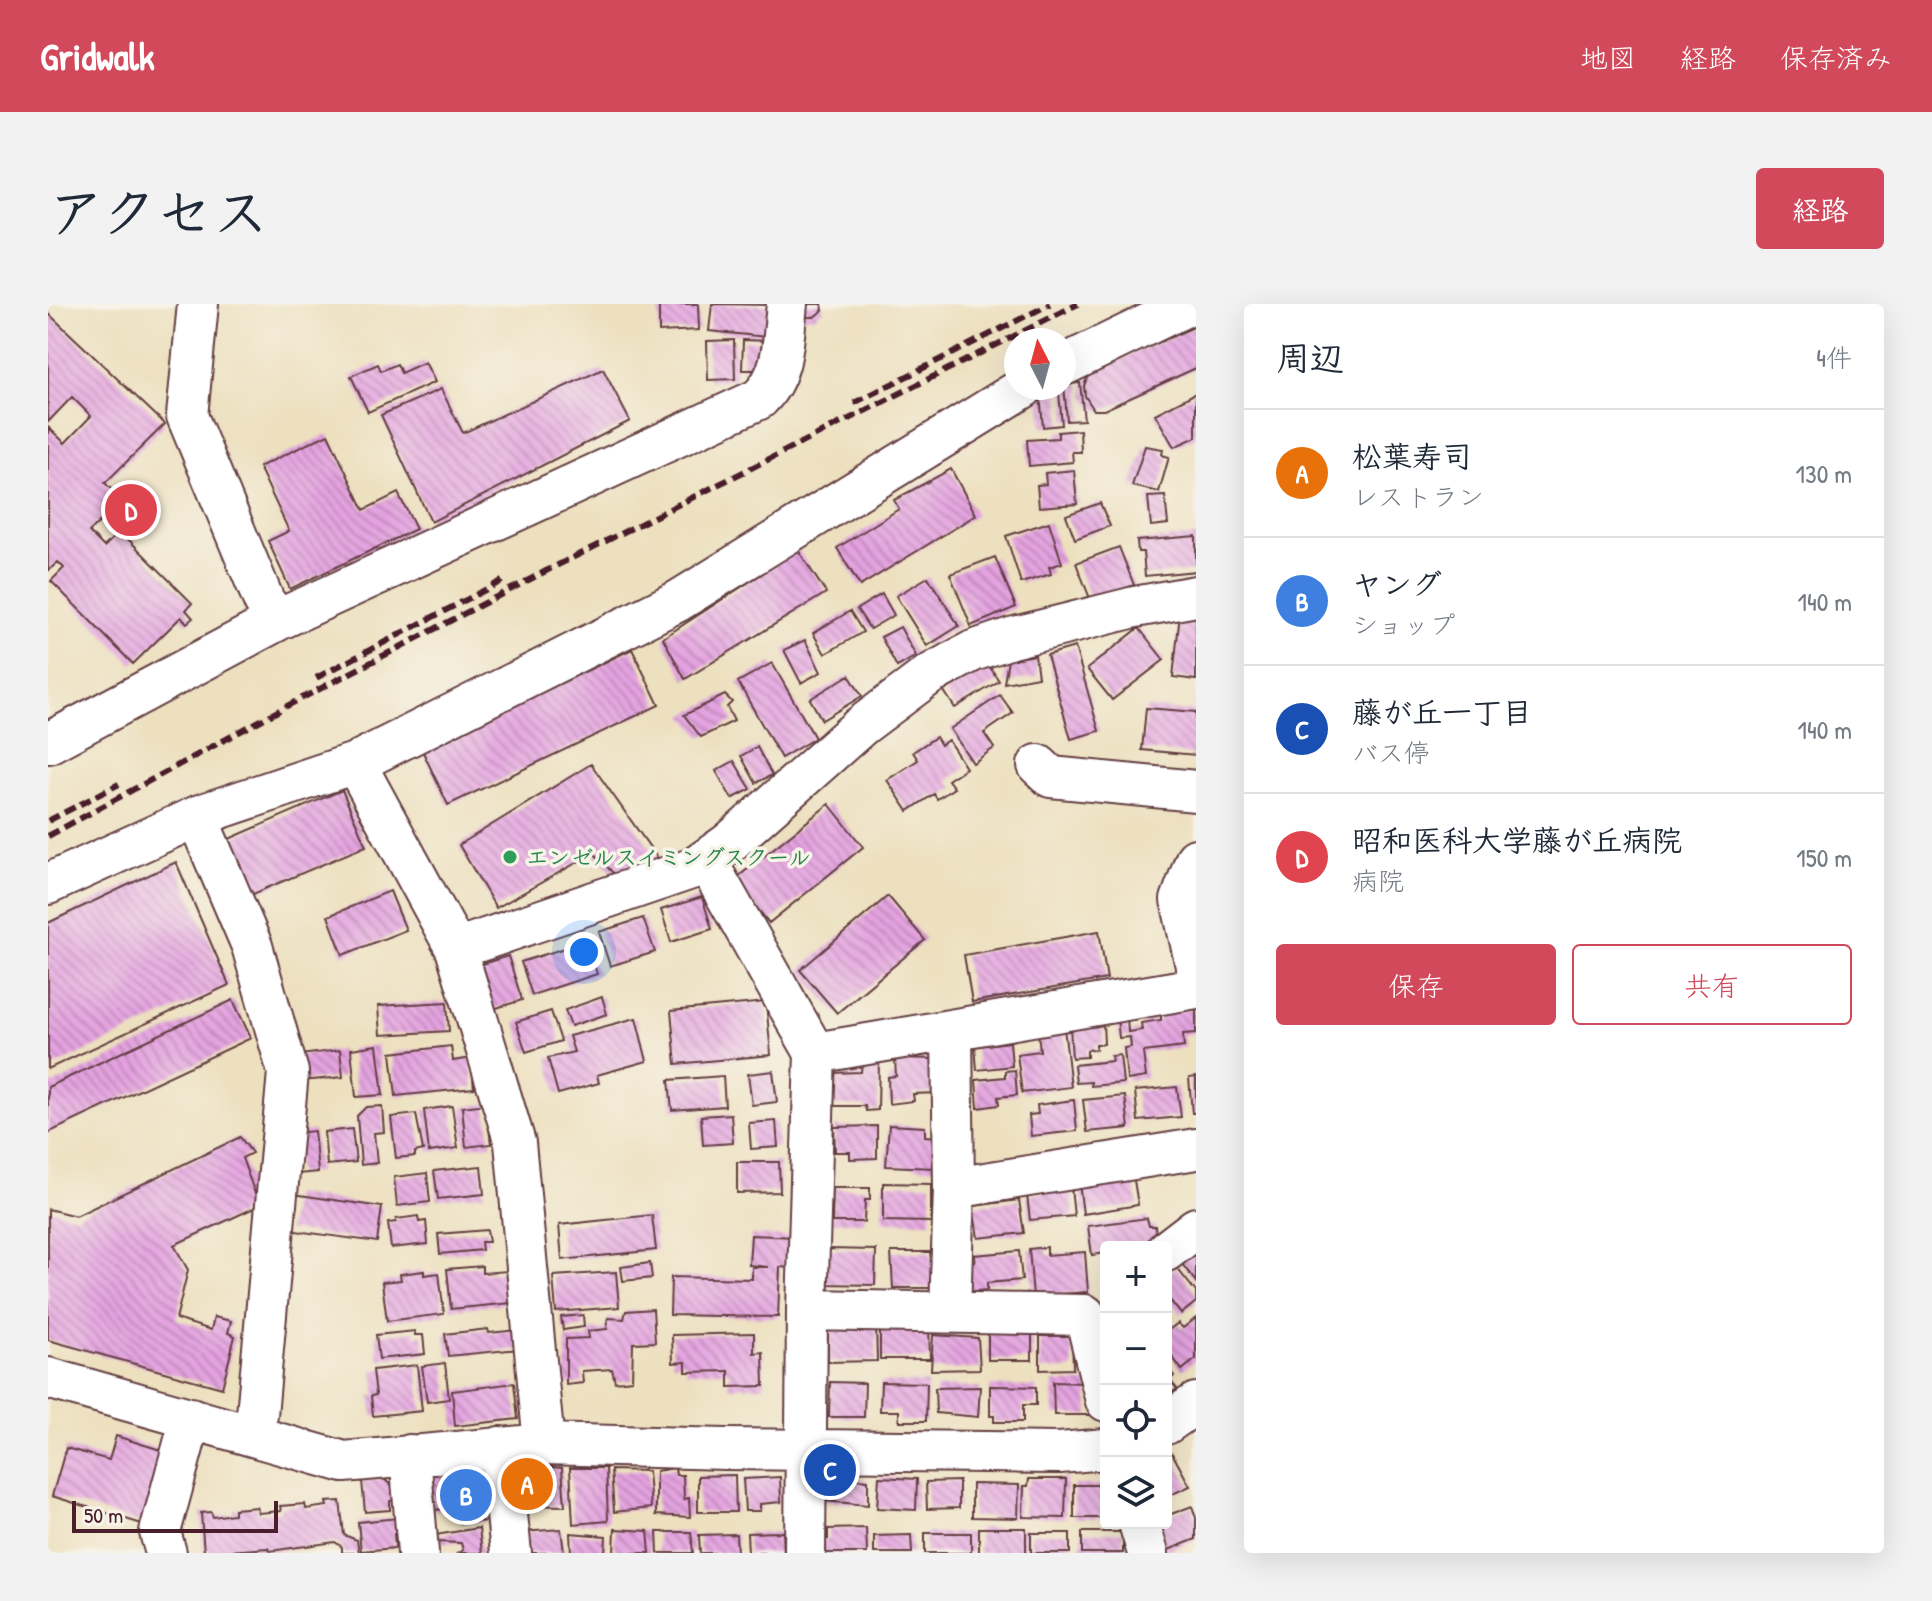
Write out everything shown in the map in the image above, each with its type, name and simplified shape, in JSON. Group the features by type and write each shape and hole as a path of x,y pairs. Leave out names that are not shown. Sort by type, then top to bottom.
{"street":[{"path":"198,304 187,416 264,601 278,620"},
{"path":"48,743 278,620 759,399 777,375 787,304"},
{"path":"1076,359 1190,304"},
{"path":"48,884 200,815 355,763 678,601 1004,400"},
{"path":"456,949 694,868 729,843 861,726 929,675 973,651 1011,638 1135,607 1196,596"},
{"path":"355,763 456,949 515,1143 544,1444"},
{"path":"1038,765 1051,777 1196,791"},
{"path":"200,815 205,836 252,946 288,1072 257,1415 248,1434"},
{"path":"1196,859 1181,900 1196,966"},
{"path":"706,860 815,1053 807,1310 805,1553"},
{"path":"815,1053 1196,988"},
{"path":"950,1312 954,1188 952,1031"},
{"path":"954,1188 1196,1149"},
{"path":"1172,1246 1196,1228"},
{"path":"807,1310 950,1312 1095,1307 1104,1385"},
{"path":"48,1378 344,1462 544,1444 807,1451 1059,1453 1100,1450"},
{"path":"1172,1420 1196,1403"},
{"path":"166,1553 160,1532 191,1418"},
{"path":"500,1447 511,1553"},
{"path":"410,1455 418,1553"},
{"path":"1141,1529 1148,1553"}],"building":[{"path":"659,304 698,304 699,330 659,332"},
{"path":"712,304 769,305 766,337 709,331"},
{"path":"804,304 822,304 823,310 814,317 802,317"},
{"path":"48,313 165,424 105,483 122,500 89,532 104,547 120,531 192,603 186,610 193,618 187,623 181,617 133,664 51,581 64,568 58,562 48,571 48,427 65,443 91,416 72,397 48,422"},
{"path":"1196,326 1196,368 1104,410 1094,410 1085,396 1084,386 1089,373"},
{"path":"734,340 735,379 708,380 707,341"},
{"path":"743,340 770,341 759,370 742,370"},
{"path":"425,362 435,382 368,412 351,376 378,364 381,371 397,364 401,373"},
{"path":"603,369 630,421 431,522 381,415 441,389 463,433"},
{"path":"1076,383 1080,383 1084,420 1067,421 1065,400 1076,400"},
{"path":"1196,393 1196,437 1174,447 1155,414"},
{"path":"1040,400 1060,400 1062,425 1043,427"},
{"path":"1080,430 1081,452 1072,452 1073,462 1029,466 1027,440 1058,438 1058,432"},
{"path":"328,434 364,510 398,493 416,529 290,589 268,541 289,531 259,467"},
{"path":"1145,446 1163,449 1162,455 1169,457 1159,492 1132,486"},
{"path":"951,469 976,515 860,586 837,548 899,509 894,500"},
{"path":"1074,470 1077,504 1039,507 1037,485 1046,484 1045,473"},
{"path":"1165,496 1168,524 1151,526 1148,497"},
{"path":"1100,503 1110,526 1075,539 1066,515"},
{"path":"1049,522 1062,563 1049,567 1051,574 1021,583 1006,536"},
{"path":"1196,536 1196,571 1145,576 1143,552 1138,552 1137,541"},
{"path":"1119,547 1134,585 1091,601 1076,563"},
{"path":"798,550 826,593 685,679 663,638"},
{"path":"995,557 1016,607 971,626 950,574"},
{"path":"928,577 959,626 927,646 896,596"},
{"path":"882,594 894,615 870,629 857,609"},
{"path":"850,611 863,632 825,654 813,633"},
{"path":"1180,614 1196,616 1196,680 1173,677"},
{"path":"900,627 916,656 897,667 881,637"},
{"path":"1139,628 1164,660 1112,700 1087,669"},
{"path":"805,640 821,672 801,683 784,650"},
{"path":"1075,647 1099,731 1071,739 1047,655"},
{"path":"632,649 659,705 448,805 422,750"},
{"path":"1035,655 1038,677 1004,683 1008,660"},
{"path":"772,663 815,738 781,758 738,682"},
{"path":"988,664 999,681 955,708 944,691"},
{"path":"849,675 862,696 822,720 810,699"},
{"path":"725,695 732,702 727,707 734,721 701,737 684,715"},
{"path":"1000,695 1013,713 984,733 994,748 973,763 950,729"},
{"path":"1146,708 1196,712 1196,755 1142,750"},
{"path":"936,737 941,745 948,740 966,768 948,780 954,788 937,799 934,794 908,811 887,780 918,760 913,752"},
{"path":"757,747 772,775 756,783 741,756"},
{"path":"734,761 751,789 732,799 716,771"},
{"path":"591,764 661,863 616,876 594,853 496,908 459,845"},
{"path":"342,790 366,846 246,897 222,842"},
{"path":"829,804 863,847 769,923 734,880"},
{"path":"176,862 229,985 48,1069 48,923"},
{"path":"390,891 406,930 343,955 328,916"},
{"path":"888,896 925,940 837,1013 800,970"},
{"path":"702,897 712,929 671,942 661,910"},
{"path":"643,918 655,952 610,966 599,932"},
{"path":"1099,931 1107,979 972,1002 964,955"},
{"path":"587,941 597,974 532,995 521,962"},
{"path":"508,956 522,1000 490,1010 476,966"},
{"path":"602,997 607,1014 571,1026 565,1010"},
{"path":"233,1000 251,1038 48,1133 48,1087"},
{"path":"447,1002 449,1031 380,1035 378,1006"},
{"path":"766,1002 771,1055 676,1064 671,1011"},
{"path":"1196,1009 1196,1033 1183,1034 1184,1047 1143,1052 1146,1077 1127,1080 1124,1048 1131,1047 1130,1037 1119,1038 1117,1017 1127,1016 1128,1032 1142,1030 1141,1023 1161,1020 1161,1013"},
{"path":"551,1011 561,1041 526,1052 516,1022"},
{"path":"636,1018 647,1061 597,1075 599,1083 558,1094 548,1058 574,1052 569,1036"},
{"path":"1103,1023 1104,1044 1096,1044 1096,1049 1087,1050 1087,1057 1072,1058 1070,1026"},
{"path":"1064,1028 1071,1087 1022,1093 1017,1054 1040,1051 1038,1032"},
{"path":"1010,1042 1012,1066 977,1070 975,1046"},
{"path":"377,1045 383,1095 356,1097 351,1049"},
{"path":"451,1046 453,1061 471,1058 474,1088 396,1096 391,1053"},
{"path":"340,1050 343,1077 302,1081 299,1055"},
{"path":"1120,1055 1123,1083 1091,1086 1091,1082 1076,1083 1074,1065 1112,1061 1111,1056"},
{"path":"895,1058 936,1059 938,1093 913,1094 914,1101 889,1104 888,1077 896,1076"},
{"path":"879,1059 878,1110 866,1111 865,1106 831,1106 832,1073 861,1072 862,1061"},
{"path":"1015,1070 1017,1095 998,1097 999,1105 978,1108 976,1080 1005,1077 1005,1071"},
{"path":"773,1071 777,1102 752,1105 748,1074"},
{"path":"723,1076 725,1106 672,1110 669,1080"},
{"path":"1196,1077 1196,1113 1192,1113 1189,1078"},
{"path":"1177,1087 1181,1117 1138,1121 1135,1091"},
{"path":"1125,1096 1129,1128 1087,1132 1083,1100"},
{"path":"1074,1100 1077,1131 1031,1136 1029,1115 1038,1114 1037,1105"},
{"path":"486,1104 491,1144 466,1147 462,1107"},
{"path":"382,1106 384,1132 374,1133 377,1163 361,1165 357,1116 366,1107"},
{"path":"452,1106 458,1148 429,1152 424,1110"},
{"path":"416,1114 423,1150 415,1152 415,1156 396,1158 391,1117"},
{"path":"731,1114 733,1143 703,1145 701,1116"},
{"path":"776,1121 778,1147 751,1149 749,1123"},
{"path":"889,1125 925,1127 925,1136 937,1137 935,1168 886,1166"},
{"path":"877,1126 877,1158 850,1159 850,1152 835,1152 834,1127"},
{"path":"352,1129 356,1162 327,1165 324,1132"},
{"path":"314,1131 318,1172 298,1174 296,1133"},
{"path":"240,1137 252,1153 242,1158 257,1199 254,1208 174,1245 188,1270 176,1319 211,1330 214,1317 231,1321 228,1333 235,1336 222,1388 48,1340 48,1209 76,1216"},
{"path":"737,1162 779,1162 780,1192 737,1193"},
{"path":"481,1166 484,1194 438,1199 434,1171"},
{"path":"427,1173 430,1202 397,1206 394,1177"},
{"path":"1133,1174 1138,1205 1083,1214 1079,1183"},
{"path":"883,1183 931,1184 931,1222 883,1221"},
{"path":"833,1188 870,1188 870,1200 865,1200 864,1222 832,1222"},
{"path":"1071,1188 1074,1216 1030,1220 1027,1195"},
{"path":"293,1194 382,1207 377,1242 288,1230"},
{"path":"1019,1200 1024,1233 978,1238 973,1206"},
{"path":"652,1215 656,1250 562,1260 559,1225"},
{"path":"418,1216 419,1222 426,1221 428,1244 391,1248 388,1223"},
{"path":"1147,1218 1149,1226 1155,1226 1157,1241 1100,1241 1100,1254 1092,1255 1088,1226"},
{"path":"487,1230 489,1242 481,1242 482,1250 440,1254 438,1234"},
{"path":"751,1235 794,1237 793,1268 780,1267 778,1317 670,1315 671,1277 752,1279 752,1267 768,1267 749,1265"},
{"path":"1047,1247 1047,1255 1085,1252 1088,1292 1033,1296 1029,1249"},
{"path":"1196,1248 1196,1282 1179,1260"},
{"path":"827,1249 876,1250 875,1285 825,1284"},
{"path":"1019,1251 1022,1280 987,1283 987,1290 966,1292 963,1262 975,1261 974,1255"},
{"path":"891,1252 930,1252 936,1288 893,1288"},
{"path":"650,1263 652,1278 623,1281 621,1267"},
{"path":"482,1266 482,1273 508,1271 511,1303 451,1309 447,1269"},
{"path":"1176,1267 1196,1292 1196,1302 1181,1314 1172,1303 1172,1270"},
{"path":"424,1271 424,1275 439,1273 444,1314 387,1321 382,1282 401,1280 400,1274"},
{"path":"616,1272 619,1307 556,1312 553,1276"},
{"path":"653,1309 655,1342 633,1343 632,1380 615,1382 612,1369 582,1371 583,1383 566,1385 566,1339 589,1338 588,1331 607,1329 608,1318 624,1319 626,1311"},
{"path":"583,1315 584,1327 563,1330 561,1317"},
{"path":"1196,1318 1196,1359 1182,1370 1172,1356 1172,1328 1178,1323 1183,1328"},
{"path":"876,1325 877,1361 828,1362 828,1326"},
{"path":"880,1325 929,1325 930,1359 880,1359"},
{"path":"488,1329 489,1333 518,1330 520,1349 448,1356 445,1334"},
{"path":"415,1331 415,1335 423,1335 425,1354 379,1359 376,1335"},
{"path":"988,1332 1032,1335 1032,1360 988,1360"},
{"path":"754,1333 754,1353 763,1352 764,1386 729,1387 729,1371 686,1372 686,1362 673,1363 672,1335"},
{"path":"933,1335 978,1338 980,1369 931,1370"},
{"path":"1040,1336 1072,1336 1073,1369 1040,1370"},
{"path":"445,1363 449,1399 427,1402 422,1366"},
{"path":"417,1365 422,1411 373,1416 371,1396 376,1395 373,1370"},
{"path":"830,1382 865,1383 864,1417 829,1417"},
{"path":"881,1382 927,1383 926,1421 899,1421 899,1411 880,1411"},
{"path":"1053,1382 1088,1383 1089,1415 1054,1415"},
{"path":"514,1383 518,1419 455,1426 452,1391"},
{"path":"990,1386 1036,1387 1036,1405 1023,1405 1023,1422 994,1422 994,1416 990,1416"},
{"path":"980,1387 978,1417 936,1413 935,1388"},
{"path":"116,1436 167,1452 145,1525 52,1496 66,1448 109,1460"},
{"path":"1172,1453 1190,1486 1172,1494"},
{"path":"530,1465 562,1468 565,1506 523,1505 519,1478"},
{"path":"570,1468 606,1468 608,1521 573,1524"},
{"path":"675,1468 676,1475 683,1475 684,1499 689,1498 690,1517 656,1515 656,1471"},
{"path":"611,1470 648,1471 651,1508 614,1512"},
{"path":"451,1473 455,1508 433,1510 430,1475"},
{"path":"735,1475 736,1512 698,1512 698,1476"},
{"path":"780,1477 781,1502 760,1504 760,1511 745,1511 743,1479"},
{"path":"834,1477 868,1480 868,1505 824,1501 823,1489"},
{"path":"879,1477 917,1479 916,1510 877,1508"},
{"path":"384,1479 395,1489 396,1500 390,1501 390,1510 365,1512 362,1481"},
{"path":"1029,1479 1066,1479 1065,1518 1023,1517 1024,1486 1028,1486"},
{"path":"959,1481 959,1508 927,1509 926,1482"},
{"path":"481,1482 486,1521 460,1523 458,1484"},
{"path":"972,1484 1019,1485 1018,1518 972,1517"},
{"path":"1074,1485 1100,1485 1100,1518 1074,1518"},
{"path":"340,1501 344,1535 357,1540 359,1553 342,1553 342,1547 335,1542 270,1551 268,1548 204,1553 201,1513 211,1512 213,1517 234,1514 234,1509 257,1507 258,1513 281,1511 280,1506 305,1504 306,1509"},
{"path":"1192,1506 1196,1518 1196,1539 1166,1551 1158,1529 1172,1529 1172,1514"},
{"path":"398,1518 400,1533 394,1534 395,1548 361,1551 358,1522"},
{"path":"479,1528 482,1553 458,1553 463,1550 461,1543 436,1542 435,1535"},
{"path":"866,1528 867,1553 821,1553 821,1539 828,1539 828,1529"},
{"path":"979,1528 1026,1528 1026,1553 979,1553"},
{"path":"561,1529 564,1553 526,1553 523,1532"},
{"path":"615,1529 648,1531 650,1553 614,1553"},
{"path":"657,1532 691,1532 693,1553 658,1553"},
{"path":"783,1532 784,1553 748,1553 747,1533"},
{"path":"1082,1532 1123,1532 1123,1553 1082,1553"},
{"path":"570,1533 606,1536 605,1553 571,1553"},
{"path":"925,1533 971,1533 971,1553 925,1553"},
{"path":"1031,1533 1070,1533 1070,1553 1031,1553"},
{"path":"736,1534 737,1553 700,1553 699,1535"},
{"path":"911,1535 912,1553 874,1553 874,1536"}],"railway":[{"path":"854,403 1050,304"},
{"path":"48,836 285,707 546,571 1078,304"},
{"path":"316,678 504,580"},
{"path":"48,821 119,784"}],"place":[{"name":"昭和医科大学藤が丘病院","path":"131,510"},
{"name":"エンゼルスイミングスクール","path":"510,857"},
{"name":"藤が丘一丁目","path":"830,1470"},
{"name":"松葉寿司","path":"527,1484"},
{"name":"ヤング","path":"466,1495"}]}
